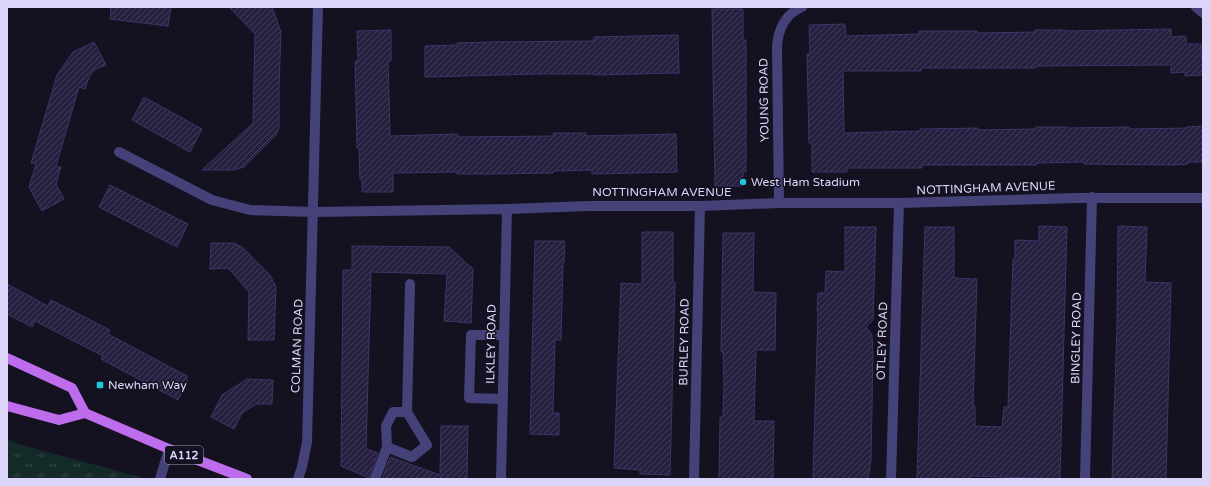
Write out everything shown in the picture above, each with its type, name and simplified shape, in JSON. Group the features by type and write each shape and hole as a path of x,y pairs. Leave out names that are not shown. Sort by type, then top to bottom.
{"main road":[{"path":"7,358 72,388 85,413 59,420 7,406"},
{"name":"A112","path":"85,413 169,449 247,479"}],"street":[{"name":"COLMAN ROAD","path":"298,479 307,442 318,7"},
{"name":"YOUNG ROAD","path":"778,203 776,47 778,35 783,22 802,7"},
{"path":"1196,7 1203,13"},
{"path":"119,152 212,200 250,210 314,212"},
{"name":"NOTTINGHAM AVENUE","path":"314,212 507,209 589,206 700,206 778,203 899,203 1092,197 1203,198"},
{"name":"BINGLEY ROAD","path":"1086,479 1092,197"},
{"name":"OTLEY ROAD","path":"891,479 899,203"},
{"name":"BURLEY ROAD","path":"694,479 700,206"},
{"name":"ILKLEY ROAD","path":"501,479 507,209"},
{"path":"387,447 412,457 427,445 407,412 410,284"},
{"path":"503,399 469,398 471,335 504,335"},
{"path":"375,479 387,447 386,426 393,412 407,412"},
{"path":"160,479 169,449"}],"green space":[{"path":"7,439 18,444 147,479 7,479"}],"building":[{"path":"111,7 171,7 168,26 110,19"},
{"path":"229,7 272,7 281,32 279,128 276,135 244,167 234,170 202,170 253,123 255,34"},
{"path":"712,9 743,9 743,40 746,40 746,172 743,171 743,186 715,186"},
{"path":"845,24 846,36 919,34 919,31 977,31 977,33 1035,32 1035,30 1065,31 1171,29 1171,37 1186,36 1186,44 1201,44 1203,75 1185,76 1185,72 1171,73 1171,65 1036,66 1036,68 921,68 921,71 843,71 844,133 920,131 920,129 978,128 978,130 1036,129 1036,127 1129,127 1129,129 1187,128 1203,126 1203,162 1188,162 1188,164 1172,165 1084,164 1084,162 1037,163 1037,165 922,165 922,168 847,168 847,172 812,172 812,143 809,143 807,54 810,54 809,25"},
{"path":"391,30 391,61 388,61 390,136 458,134 459,137 554,136 553,133 586,133 586,136 676,134 677,172 592,174 592,170 554,171 553,173 490,174 457,174 457,172 393,173 393,192 362,192 359,148 357,148 355,61 358,61 357,31"},
{"path":"678,35 679,73 594,75 538,74 425,77 425,46 490,42 594,41 594,37"},
{"path":"94,42 106,65 94,70 89,77 85,89 79,87 56,166 61,167 56,184 64,199 42,211 29,187 36,164 31,163 57,75 73,52"},
{"path":"144,97 202,129 190,152 132,120"},
{"path":"110,185 188,224 177,247 99,207"},
{"path":"1039,226 1067,227 1060,479 971,476 971,479 917,479 925,227 954,227 954,278 977,279 973,406 975,406 975,426 1002,427 1004,407 1008,407 1013,259 1015,259 1015,240 1039,241"},
{"path":"1118,226 1147,227 1145,282 1171,283 1166,479 1112,479 1117,326"},
{"path":"845,227 876,227 873,320 866,327 872,335 873,354 871,460 868,479 813,479 818,293 825,293 826,271 845,272"},
{"path":"642,232 673,232 673,282 675,282 670,475 640,474 640,470 614,468 621,283 642,284"},
{"path":"723,233 754,233 753,292 776,293 775,350 756,350 754,421 774,421 773,479 719,479 720,417 723,417 724,384 723,352 721,352"},
{"path":"535,241 565,241 561,340 555,340 553,413 559,413 559,435 530,434"},
{"path":"211,243 234,243 242,247 270,275 276,287 274,340 248,340 249,292 228,268 210,269"},
{"path":"352,246 449,247 473,269 471,323 444,321 447,274 371,272 366,449 378,453 369,478 341,466 343,270 352,270"},
{"path":"7,284 48,306 51,300 110,330 108,334 187,376 187,383 178,400 101,359 103,356 35,321 32,327 7,314"},
{"path":"247,379 273,380 272,404 256,404 242,413 234,429 211,417 222,395"},
{"path":"441,426 468,426 467,479 382,479 390,457 440,475"}],"place":[{"name":"West Ham Stadium","path":"743,182"},
{"name":"Newham Way","path":"100,385"}]}
